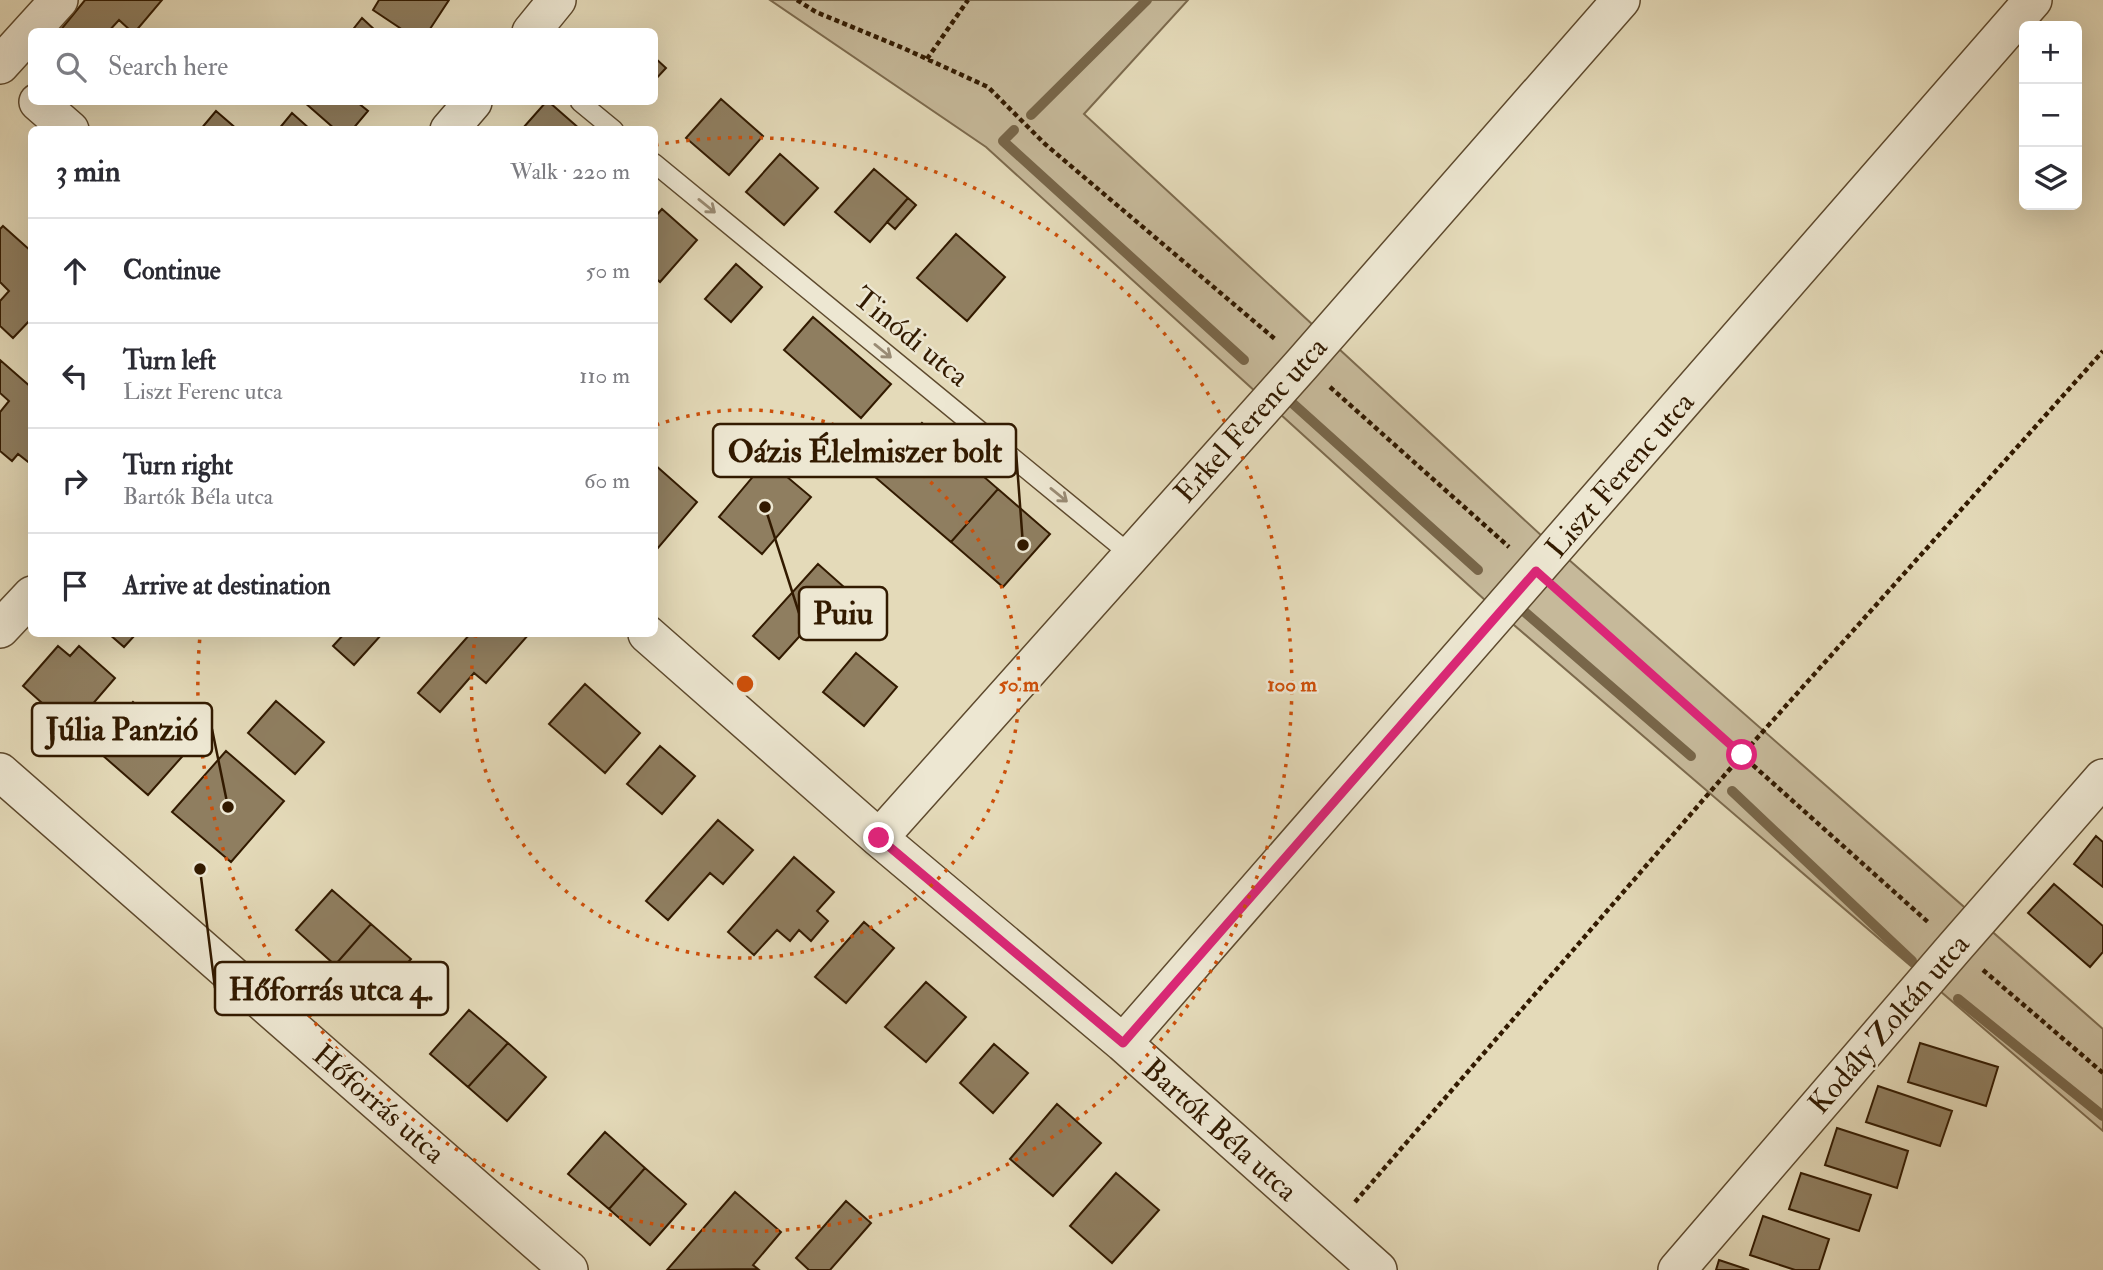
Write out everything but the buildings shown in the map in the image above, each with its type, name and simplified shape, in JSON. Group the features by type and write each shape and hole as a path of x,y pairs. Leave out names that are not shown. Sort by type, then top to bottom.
{"street":[{"path":"34,28 59,0"},
{"path":"534,28 557,0"},
{"name":"Erkel Ferenc utca","path":"879,838 1303,363 1622,0"},
{"name":"Liszt Ferenc utca","path":"1123,1043 2033,0"},
{"path":"28,35 0,67 28,92"},
{"path":"42,105 66,126"},
{"path":"452,126 470,105"},
{"path":"0,629 28,599"},
{"name":"Bartók Béla utca","path":"650,637 879,838 1123,1043 1378,1270"},
{"name":"Hőforrás utca","path":"0,772 569,1270"},
{"name":"Kodály Zoltán utca","path":"1677,1270 2103,778"}],"lane":[{"path":"584,105 609,126"},
{"name":"Tinódi utca","path":"658,166 1131,555"}],"path":[{"path":"797,0 816,12 988,87 1045,144 1303,363 1955,947 2103,1073"},
{"path":"927,59 968,0"},
{"path":"1331,1229 1742,755 2103,351"}],"shaded area":[{"path":"770,0 1188,0 1084,114 1543,537 2103,1029 2103,1131 1486,601 986,147"}],"waterway":[{"path":"1031,115 1147,0"},
{"path":"1014,130 1003,141 1244,360"},
{"path":"1290,401 1478,570"},
{"path":"1519,607 1691,756"},
{"path":"1732,791 1912,961"},
{"path":"1958,999 2103,1116"}],"place":[{"name":"Puiu","path":"765,507"},
{"name":"Oázis Élelmiszer bolt","path":"1023,545"},
{"name":"Júlia Panzió","path":"228,807"},
{"name":"Hőforrás utca 4.","path":"200,869"}],"route":[{"path":"879,838 1123,1043 1536,571 1742,755"}]}
